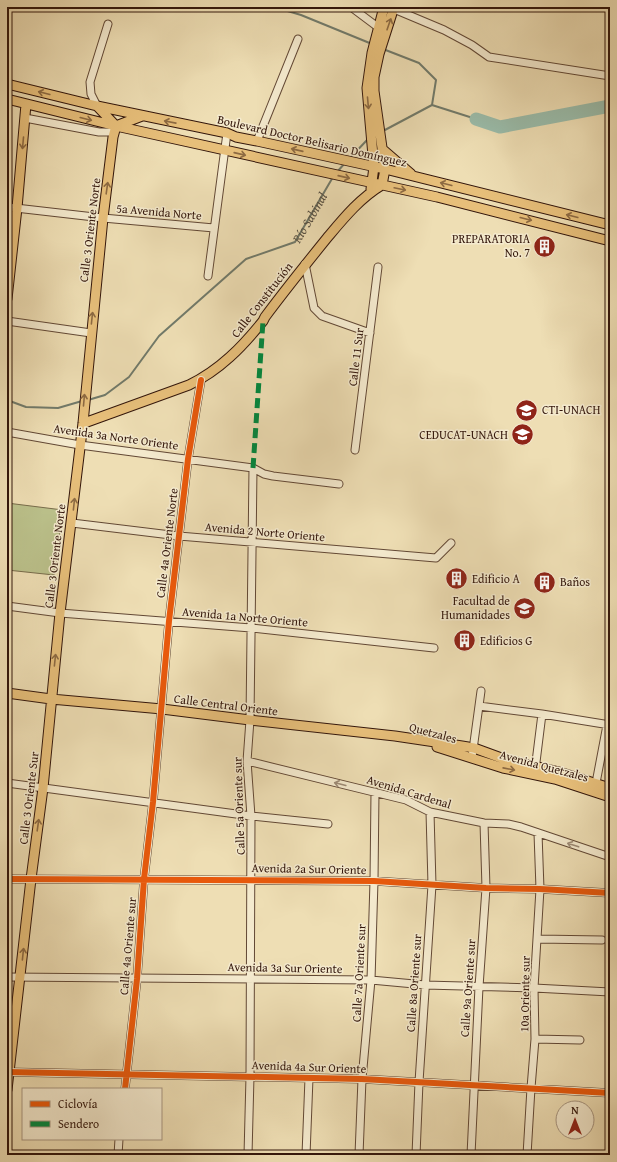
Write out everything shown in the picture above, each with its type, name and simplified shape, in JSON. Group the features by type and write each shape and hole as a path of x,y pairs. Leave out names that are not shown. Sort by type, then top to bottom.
{"main road":[{"path":"380,39 379,28 384,7"},
{"path":"394,8 380,39 367,88 374,125 382,146 385,169 382,185 437,197 610,241"},
{"name":"Boulevard Doctor Belisario Domínguez","path":"7,84 97,106 374,166 610,225"},
{"path":"7,100 361,181 371,188 374,166 372,145 374,125"},
{"path":"7,299 26,104"},
{"path":"97,106 116,126"},
{"path":"116,126 142,116"},
{"name":"Calle 3 Oriente Norte","path":"51,699 80,445 85,419 90,333 103,218 113,137 116,126"},
{"path":"382,146 414,176"},
{"name":"Calle Constitución","path":"85,419 189,385 200,380 223,364 243,346 305,264 371,188 382,185"},
{"name":"Calle Central Oriente","path":"7,693 395,736"},
{"name":"Calle 3 Oriente Sur","path":"7,1090 43,788 51,699"},
{"name":"Quetzales","path":"395,736 473,753"},
{"name":"Avenida Quetzales","path":"473,753 503,768 535,770 610,788"},
{"name":"Avenida Quetzales","path":"535,770 555,779 610,797"}],"street":[{"path":"351,7 379,28"},
{"path":"394,8 444,30 472,45 490,57 610,76"},
{"path":"97,106 90,94 90,82 108,24"},
{"path":"257,141 298,39"},
{"path":"25,118 99,132 110,132 116,126"},
{"path":"208,276 227,133"},
{"name":"5a Avenida Norte","path":"7,207 103,218 214,228"},
{"path":"305,264 314,308 322,316 370,333"},
{"name":"Calle 11 Sur","path":"355,450 378,267"},
{"path":"7,322 90,333"},
{"name":"Calle 4a Oriente Norte","path":"162,709 169,622 188,459 200,380"},
{"name":"Avenida 3a Norte Oriente","path":"7,432 80,445 253,468 258,472 273,476 339,484"},
{"name":"Calle 5a Oriente sur","path":"248,1155 252,879 251,816 247,760 250,720 253,468"},
{"name":"Avenida 2 Norte Oriente","path":"72,523 179,536 252,541 436,558 451,543"},
{"name":"Avenida 1a Norte Oriente","path":"7,606 60,613 251,628 434,648"},
{"path":"473,753 481,691"},
{"path":"479,706 542,714 608,725 596,784"},
{"name":"Calle 4a Oriente sur","path":"125,1088 137,979 144,878 162,709"},
{"path":"535,770 542,714"},
{"name":"Avenida Cardenal","path":"247,760 406,800 430,812 484,823 508,824 610,857"},
{"path":"7,783 251,816 328,824"},
{"name":"Calle 7a Oriente sur","path":"359,1155 362,1079 371,980 375,792"},
{"name":"Calle 8a Oriente sur","path":"416,1155 419,1082 432,885 430,812"},
{"name":"Calle 9a Oriente sur","path":"471,1155 479,987 486,888 484,823"},
{"name":"10a Oriente sur","path":"527,1155 530,1088 535,1039 534,988 540,889 538,833"},
{"name":"Avenida 2a Sur Oriente","path":"7,879 144,878 374,881 486,888 610,893"},
{"path":"538,939 602,940"},
{"name":"Avenida 3a Sur Oriente","path":"7,977 371,980 425,985 610,992"},
{"path":"535,1039 580,1040"},
{"name":"Avenida 4a Sur Oriente","path":"8,1072 362,1079 610,1092"},
{"path":"306,1155 309,1078"},
{"path":"118,1155 119,1140"}],"green space":[{"path":"7,503 63,510 54,575 7,570"}],"waterway":[{"path":"274,7 301,15 372,44"},
{"path":"383,49 419,63 436,80 432,105"},
{"name":"Río Sabinal","path":"383,131 432,105 476,119"},
{"name":"Río Sabinal","path":"476,119 500,127 610,106"},
{"name":"Río Sabinal","path":"349,159 368,139"},
{"name":"Río Sabinal","path":"337,172 345,163"},
{"name":"Río Sabinal","path":"88,400 105,395 129,377 159,336 246,259 295,242 333,177"},
{"name":"Río Sabinal","path":"7,400 26,407 58,408 82,401"}],"marked path":[{"path":"253,468 263,321"}],"cycle path":[{"path":"125,1088 137,979 144,879 153,802 169,621 188,459 201,380"},
{"path":"7,879 374,881 486,888 610,893"},
{"path":"7,1072 362,1079 610,1093"}],"place":[{"name":"PREPARATORIA No. 7","path":"545,246"},
{"name":"CTI-UNACH","path":"526,410"},
{"name":"CEDUCAT-UNACH","path":"523,435"},
{"name":"Edificio A","path":"456,579"},
{"name":"Baños","path":"544,582"},
{"name":"Facultad de Humanidades","path":"525,608"},
{"name":"Edificios G","path":"465,641"}]}
